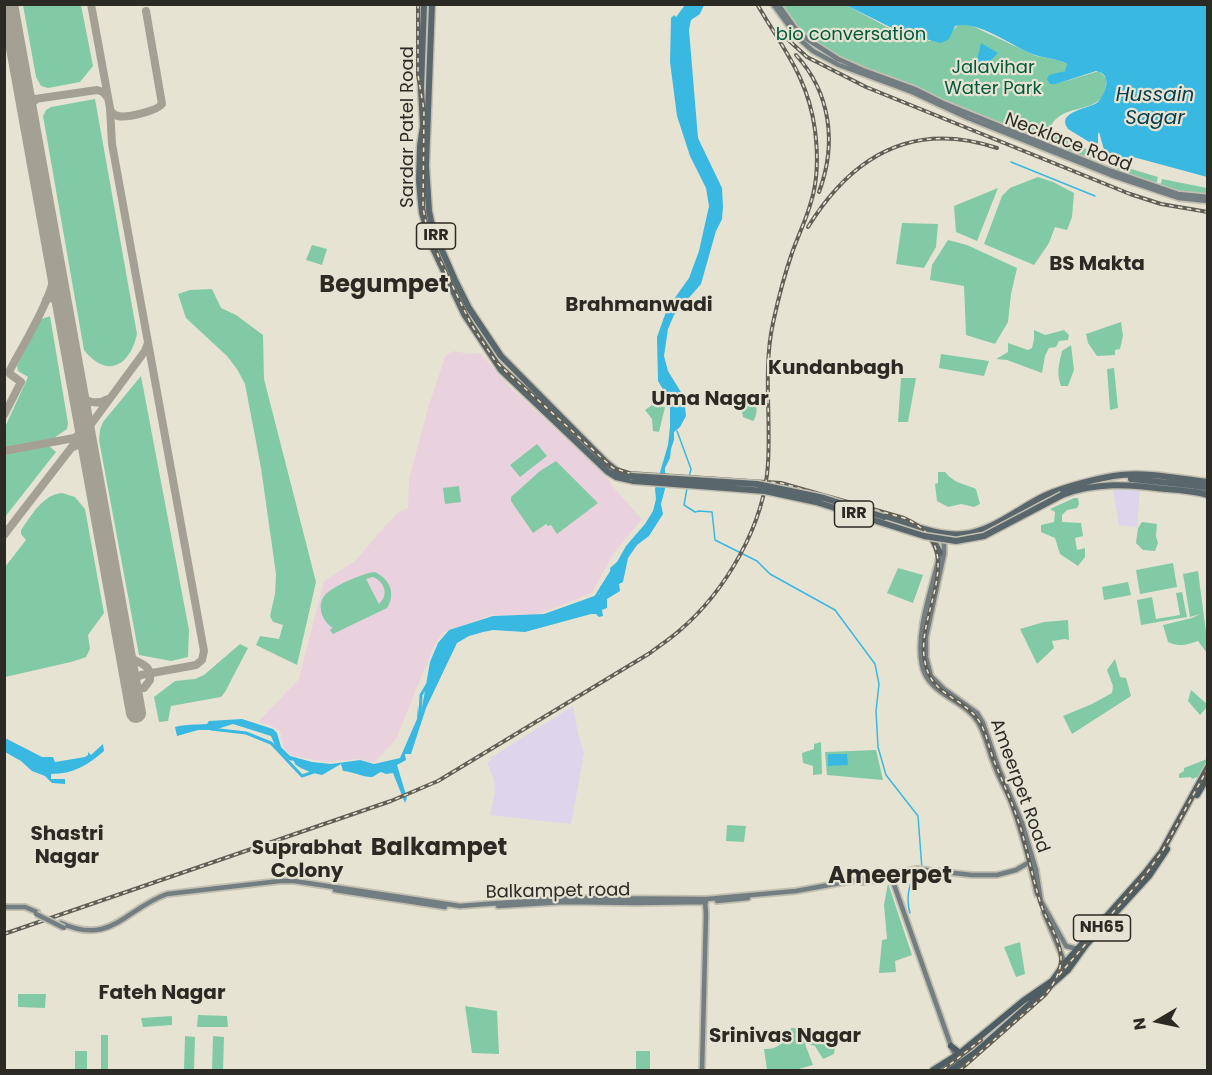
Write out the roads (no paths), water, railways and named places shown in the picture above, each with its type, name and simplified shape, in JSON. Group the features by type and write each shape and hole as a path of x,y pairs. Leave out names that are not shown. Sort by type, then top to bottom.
{"highway":[{"name":"NH65","path":"951,1071 959,1068 1052,986 1149,876 1208,767"},
{"name":"NH65","path":"933,1071 1052,981 1166,846 1208,777"},
{"path":"974,1041 980,1048"},
{"path":"951,1046 958,1054"}],"main road":[{"name":"IRR","path":"423,107 427,86 428,4"},
{"name":"Sardar Patel Road","path":"428,4 421,86 423,107 419,181 422,213 435,252 465,314 501,370 610,469"},
{"name":"Necklace Road","path":"776,6 807,39 838,59 915,89 997,128 1111,173 1178,194 1208,199"},
{"name":"Sardar Patel Road","path":"427,86 426,166 429,213 433,230 455,280 478,324 501,356 610,469"},
{"name":"IRR","path":"610,469 616,477 743,488 816,499 927,532 933,537 940,553"},
{"name":"IRR","path":"633,479 757,484 824,498 945,534 968,534 1045,496 1066,488 1122,475 1161,476 1208,485"},
{"name":"IRR","path":"1106,479 1122,478 1208,485"},
{"name":"IRR","path":"780,494 816,502 935,539 956,541 987,535 1062,495 1114,484 1208,493"},
{"path":"982,529 986,538"},
{"name":"Ameerpet Road","path":"945,534 944,554 926,637 929,671 944,689 977,713 983,723 999,769 1022,823 1041,901 1066,946 1077,949"},
{"name":"Ameerpet Road","path":"940,553 923,626 920,656 925,678 942,693 972,713 980,725 1031,861 1039,900 1065,963"},
{"name":"Balkampet road","path":"4,908 28,911 67,929 89,933 99,932 118,924 146,905 162,898 287,883 460,909 564,902 637,903 706,900 796,891 924,869 972,876 998,875 1016,870 1031,861"},
{"path":"892,875 951,1046"},
{"path":"703,1071 706,900"},
{"path":"703,1071 702,1022 706,942"},
{"path":"958,1054 959,1068"}],"water":[{"path":"685,5 704,5 700,14 691,20 689,30 698,138 722,188 722,219 716,231 701,284 674,315 668,329 664,356 668,371 684,397 686,416 674,432 670,458 665,468 665,489 661,504 663,514 649,536 637,545 628,558 623,582 619,584 620,591 607,599 607,608 602,610 603,616 591,614 525,632 493,630 469,636 457,643 426,708 411,754 405,754 406,760 397,765 407,798 405,803 393,773 381,772 372,777 366,776 343,771 341,764 322,775 305,770 294,761 289,760 275,746 271,736 233,724 214,730 198,730 177,736 175,727 207,724 209,721 242,719 273,729 277,733 281,747 290,756 312,762 331,764 360,760 374,764 400,758 417,719 418,705 419,714 421,713 430,662 438,643 449,630 493,616 544,614 600,594 600,587 607,579 606,577 611,574 610,568 617,562 626,546 653,511 656,499 655,489 668,445 670,427 670,401 658,381 657,337 667,309 689,278 699,251 709,206 706,188 690,156 677,116 670,62 671,18 674,15 676,17"},
{"name":"Hussain Sagar","path":"846,5 1207,5 1207,177 1137,158 1120,157 1109,160 1106,157 1099,132 1098,144 1094,145 1068,129 1065,123 1070,114 1098,102 1101,98 1106,80 1101,73 1096,71 1050,84 1047,79 1049,75 1065,71 1067,64 1035,55 985,30 974,26 955,26 949,39 941,43 902,33"},
{"path":"981,43 998,53 983,68 976,64"},
{"path":"5,738 42,757 53,757 55,762 85,757 88,752 91,755 103,744 104,751 80,768 51,774 51,779 65,779 65,784 52,783 45,776 32,771 21,761 5,752"},
{"path":"828,754 847,754 848,765 828,766"}],"waterway":[{"path":"1011,162 1095,196"},
{"path":"677,431 691,469 689,477"},
{"path":"687,488 684,505 695,512 712,512 715,540 757,561 770,574 835,610 875,664 879,684 876,711 878,747 886,775 918,816 922,869"},
{"path":"595,598 612,571"},
{"path":"420,716 421,695 427,685"},
{"path":"211,729 246,733 271,743 302,776 325,768"},
{"path":"910,913 909,891 912,880 918,872"}],"railway":[{"path":"418,4 418,75 424,110 423,208 427,228 471,324 496,362 613,468 629,473 781,483 904,518 924,531 935,546 938,564 936,583 924,643 928,673 940,689 972,713 982,726 1019,823 1044,913 1056,938 1061,958 1056,978 1045,995 960,1070"},
{"path":"4,934 391,801 438,781 650,653 679,631 712,597 740,556 751,533 765,486 769,446 768,358 770,340 784,279 809,209 816,176 815,130 807,94 793,64 757,4"},
{"path":"784,36 807,57 866,87 1130,194 1161,204 1208,212"},
{"path":"796,55 817,86 827,120 828,156 819,192"},
{"path":"808,227 825,202 844,181 865,163 888,150 912,142 938,139 967,140 997,148"},
{"path":"1059,975 1146,874 1163,850 1208,768"},
{"path":"943,1070 981,1040"}],"district":[{"name":"BS Makta","path":"1097,265"},
{"name":"Begumpet","path":"384,286"},
{"name":"Brahmanwadi","path":"639,306"},
{"name":"Kundanbagh","path":"836,369"},
{"name":"Uma Nagar","path":"710,400"},
{"name":"Shastri Nagar","path":"67,846"},
{"name":"Balkampet","path":"439,849"},
{"name":"Suprabhat Colony","path":"307,860"},
{"name":"Ameerpet","path":"890,877"},
{"name":"Fateh Nagar","path":"162,994"},
{"name":"Srinivas Nagar","path":"785,1037"}],"park label":[{"name":"bio conversation","path":"851,35"},
{"name":"Jalavihar Water Park","path":"993,78"}]}
